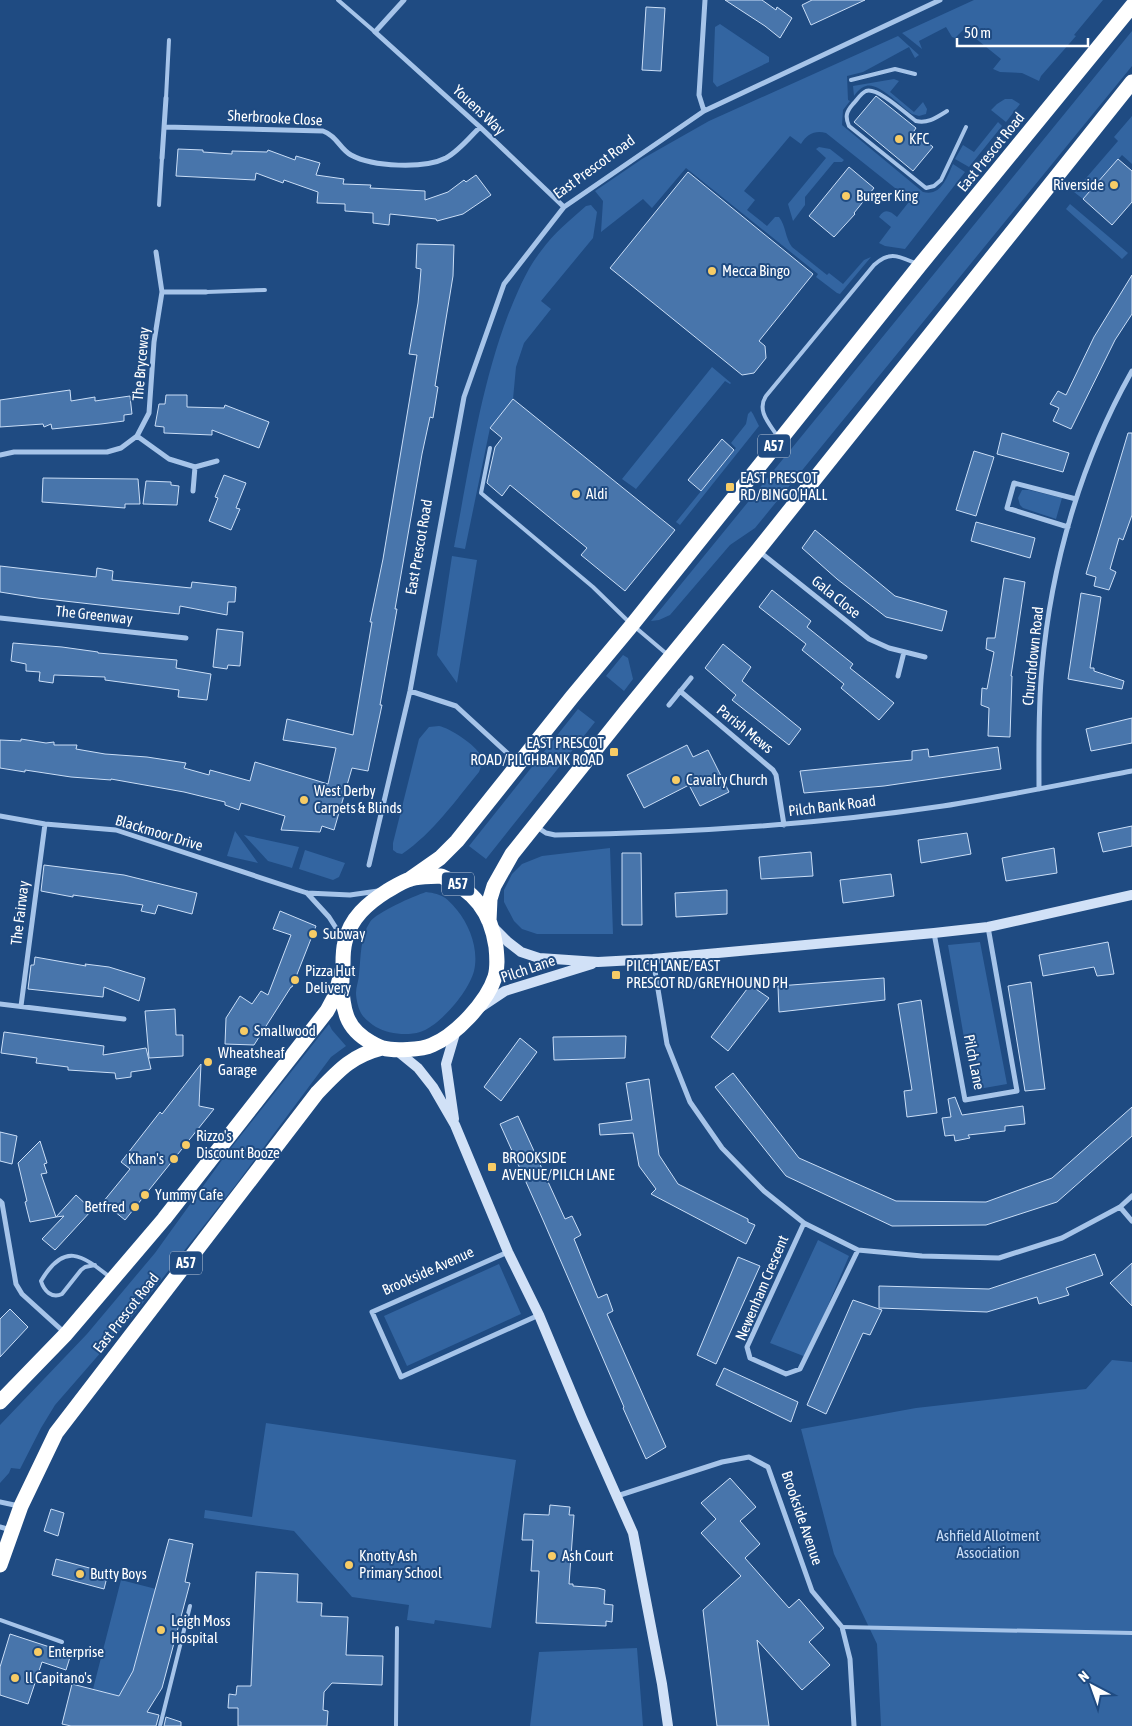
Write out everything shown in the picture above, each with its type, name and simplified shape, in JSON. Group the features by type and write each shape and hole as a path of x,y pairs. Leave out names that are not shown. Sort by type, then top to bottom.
{"highway":[{"name":"East Prescot Road","path":"410,879 440,858 457,841 920,265 1132,6"},
{"name":"A57","path":"490,922 490,899 494,886 512,854 534,825 758,550 1132,82"},
{"name":"A57","path":"441,876 457,883 483,908 494,935 497,967 492,984 457,1029 430,1046 389,1049 362,1038 350,1024 344,1009 342,970 345,942 349,929 358,914 370,901 391,889 410,879 441,876"},
{"name":"East Prescot Road","path":"0,1402 66,1334 164,1219 327,1011 342,970"},
{"name":"East Prescot Road","path":"0,1565 6,1529 21,1506 56,1432 312,1099 336,1073 364,1052 389,1049"}],"street":[{"path":"375,32 404,0"},
{"path":"704,111 699,95 705,0"},
{"name":"East Prescot Road","path":"369,865 410,691 464,397 504,284 564,207 704,111 940,0"},
{"name":"Youens Way","path":"375,32 480,127 564,207"},
{"path":"162,158 166,98"},
{"name":"Sherbrooke Close","path":"165,127 323,131 331,134 349,154 360,159 409,165 426,164 446,158 480,127"},
{"name":"The Bryceway","path":"0,456 14,452 107,452 121,448 137,436 149,413 154,342 162,292 156,252"},
{"path":"162,292 206,292"},
{"name":"Churchdown Road","path":"1039,789 1038,738 1042,667 1048,618 1068,527 1076,499 1100,437 1132,371"},
{"path":"137,436 169,459 195,467 217,461"},
{"path":"193,491 195,467"},
{"path":"1068,527 1008,508 1014,483 1076,499"},
{"name":"Gala Close","path":"758,550 869,639 889,648 925,657"},
{"name":"The Greenway","path":"0,618 186,638"},
{"path":"898,676 904,652"},
{"path":"668,705 691,678"},
{"path":"410,691 456,706 518,763"},
{"name":"Parish Mews","path":"680,692 773,770 776,775 784,825"},
{"name":"Pilch Bank Road","path":"534,825 546,833 555,835 632,834 784,825 942,806 1132,770"},
{"name":"Blackmoor Drive","path":"0,816 45,824 116,830 306,893 350,895 391,889"},
{"name":"The Fairway","path":"21,1006 45,824"},
{"name":"Blackmoor Drive","path":"306,893 329,917 345,942"},
{"name":"Pilch Lane","path":"490,922 508,942 521,952 539,958 598,962 653,959 934,933 988,926 1132,895"},
{"name":"Pilch Lane","path":"934,933 965,1100 1017,1092 988,926"},
{"name":"Newenham Crescent","path":"653,959 667,1044 690,1102 722,1148 764,1190 804,1223 858,1250 922,1256 998,1258 1062,1238 1120,1207 1132,1196"},
{"name":"Pilch Lane","path":"472,1012 505,991 598,962"},
{"path":"0,1004 124,1019"},
{"path":"455,1125 446,1064 457,1029"},
{"path":"389,1049 418,1068 433,1087 455,1125 508,1252 539,1315 633,1533 662,1684 668,1726"},
{"path":"0,1201 2,1203 16,1284 22,1294 66,1334"},
{"path":"1120,1207 1132,1220"},
{"name":"Newenham Crescent","path":"804,1223 747,1347 750,1358 786,1374 800,1369 858,1250"},
{"name":"Brookside Avenue","path":"508,1252 372,1312 401,1377 539,1315"},
{"name":"Brookside Avenue","path":"616,1496 722,1462 749,1457 768,1467 812,1591 842,1627 850,1659 854,1726"},
{"path":"0,1502 21,1506"}],"lane":[{"path":"338,0 375,32"},
{"path":"166,98 168,40"},
{"path":"851,80 895,69 915,74"},
{"path":"947,111 932,120 922,123 916,121 882,94 870,90 864,91 859,96 847,110 846,116 849,126 926,188 934,186 941,180 966,127"},
{"path":"159,204 162,158"},
{"path":"780,439 762,412 761,403 766,396 881,258 894,256 920,265"},
{"path":"206,292 265,290"},
{"path":"490,448 481,493 564,562 632,625 671,657"},
{"path":"95,1265 85,1267 62,1294 58,1296 53,1296 43,1288 41,1281 47,1271 62,1257 76,1256 95,1265 112,1279"},
{"path":"160,1726 190,1606"},
{"path":"0,1620 62,1642"},
{"path":"842,1627 1132,1633"},
{"path":"396,1726 397,1628"}],"green space":[{"path":"974,0 1103,0 1074,35 1076,36 1041,76 1039,81 1022,73 1000,72 993,69 1001,59 964,29 955,38 952,37 946,27 919,41 922,49 902,33"},
{"path":"720,24 769,57 769,62 717,87 713,82 715,27"},
{"path":"1132,31 1132,66 755,528 730,545 670,615 651,621"},
{"path":"898,36 919,55 915,58 909,47 863,72 847,76 848,100 850,101 843,110 842,125 923,192 929,193 939,189 946,180 953,164 965,172 905,249 885,246 879,243 891,227 879,217 883,212 888,211 897,217 912,198 905,196 826,133 818,132 812,134 801,144 790,136 744,191 755,200 747,210 767,226 775,217 779,217 792,247 827,275 829,273 843,284 864,260 871,257 840,294 816,277 818,274 686,168 652,208 643,199 601,232 603,201 595,191 642,159 709,121"},
{"path":"894,79 899,81 890,92 914,112 923,102 927,109 926,114 919,116 912,114 883,91 871,86 862,88 854,96 853,86"},
{"path":"1005,99 1012,99 1020,104 1006,122 991,110"},
{"path":"1132,116 1132,164 1122,155 1083,199 1074,192 1118,141 1114,137"},
{"path":"998,122 1002,126 969,167 955,159 963,145 974,152"},
{"path":"819,147 830,149 844,160 842,162 834,162 805,197 805,205 793,221 788,204 826,158 816,149"},
{"path":"1070,204 1128,253 1122,259 1066,209"},
{"path":"591,205 597,212 593,238 541,301 551,309 524,343 516,367 513,399 490,428 465,549 454,547 483,400 498,343 518,290 536,258 551,238 586,206"},
{"path":"712,367 731,383 725,381 636,489 622,479"},
{"path":"751,411 759,426 680,525 676,522 736,448 731,443 746,424 748,414"},
{"path":"1022,490 1062,498 1056,519 1023,508 1018,498"},
{"path":"452,556 477,560 457,683 437,655"},
{"path":"623,655 628,658 633,679 624,691 606,676"},
{"path":"578,709 595,722 486,859 469,846"},
{"path":"439,726 456,733 474,747 481,756 482,762 479,772 424,836 402,854 397,853 393,850 393,843 419,739 429,727"},
{"path":"235,831 258,863 227,856"},
{"path":"244,835 299,847 292,868 268,861"},
{"path":"610,848 613,934 537,934 522,929 514,921 504,902 504,890 512,874 522,864 542,856"},
{"path":"305,850 345,863 339,877 333,880 299,869"},
{"path":"426,892 444,897 462,916 474,947 474,971 460,998 436,1023 420,1032 398,1034 376,1027 360,1011 356,990 364,934 374,918 388,909"},
{"path":"980,942 1007,1084 973,1090 948,945"},
{"path":"329,1024 346,1046 331,1057 235,1186 136,1312 55,1405 20,1469 11,1468 0,1483 0,1425 87,1334 155,1253 227,1153"},
{"path":"818,1240 849,1256 806,1357 770,1343"},
{"path":"499,1264 521,1314 407,1366 384,1316"},
{"name":"Ashfield Allotment Association","path":"1112,1360 1132,1362 1132,1726 881,1726 877,1644 834,1554 801,1429 916,1408 1086,1389"},
{"path":"266,1423 516,1460 491,1628 435,1620 434,1624 407,1620 409,1605 352,1597 294,1531 204,1518 205,1510 252,1517"},
{"path":"121,1580 156,1589 133,1671 119,1696 93,1689"},
{"path":"637,1648 643,1726 530,1726 539,1652"}],"building":[{"path":"725,0 762,0 776,10 777,7 792,18 780,38"},
{"path":"812,0 865,0 811,25 802,5"},
{"path":"646,7 665,8 661,71 642,70"},
{"name":"KFC","path":"876,96 916,128 914,131 933,147 913,171 854,122"},
{"path":"178,149 232,154 232,151 267,152 268,150 295,160 296,156 320,163 316,175 344,179 343,184 371,185 370,188 425,191 425,200 448,192 464,180 466,182 476,175 491,195 463,214 437,221 436,219 390,214 389,225 373,223 373,213 345,211 345,204 317,203 318,192 284,180 283,183 256,173 255,180 176,176"},
{"name":"Riverside","path":"1118,159 1132,171 1132,202 1112,225 1083,199"},
{"name":"Burger King","path":"849,167 874,188 855,214 834,237 809,216"},
{"name":"Mecca Bingo","path":"688,172 813,274 759,341 765,346 766,358 754,373 742,375 610,268"},
{"path":"417,244 454,245 453,276 435,386 438,387 433,418 430,417 422,454 395,609 397,609 380,705 382,705 368,771 352,768 334,830 322,826 320,832 281,830 285,816 241,803 239,810 225,805 225,802 184,792 111,779 71,777 0,768 0,740 21,741 21,739 46,743 54,742 54,745 77,745 76,749 105,754 147,757 186,763 184,768 209,775 210,770 250,781 255,762 328,784 336,748 283,740 287,719 353,735 372,622 370,622 383,559 417,355 409,354 418,303 421,269 416,268"},
{"path":"1132,275 1132,314 1115,340 1071,429 1053,421 1059,408 1050,404 1058,391 1066,395 1094,337"},
{"path":"70,390 71,401 95,397 95,401 130,396 132,414 124,415 124,421 52,429 51,424 44,427 43,424 0,427 0,400"},
{"path":"166,395 187,395 187,407 224,408 225,405 269,422 259,448 212,430 212,435 164,433 164,427 155,426 159,404 165,404"},
{"name":"Aldi","path":"513,399 675,530 625,591 581,555 587,548 510,485 502,496 487,483 495,447 502,438 490,428"},
{"path":"1002,433 1069,453 1063,472 997,454"},
{"path":"1128,433 1132,433 1132,515 1123,540 1119,538 1110,569 1116,572 1109,590 1094,586 1096,577 1086,574"},
{"path":"722,439 734,450 701,491 688,480"},
{"path":"974,451 994,457 976,516 956,510"},
{"path":"224,475 246,483 236,508 240,509 231,530 209,521 218,498 215,497"},
{"path":"43,478 138,479 140,504 125,504 125,508 42,502"},
{"path":"146,481 171,482 171,485 179,486 177,505 143,504"},
{"path":"976,522 1035,538 1030,558 971,541"},
{"path":"815,530 895,596 947,611 942,631 886,617 837,579 802,548"},
{"path":"0,566 96,577 97,568 113,571 112,580 191,588 192,582 236,587 235,602 228,602 227,615 180,606 179,614 38,598 0,592"},
{"path":"1004,578 1025,582 1011,676 1010,737 988,736 989,708 981,705 982,688 987,689 994,652 986,649 987,638 995,638"},
{"path":"772,590 811,621 807,627 853,664 850,668 894,703 879,720 841,688 844,684 802,650 806,644 759,607"},
{"path":"1081,593 1101,597 1090,668 1124,681 1122,689 1068,679"},
{"path":"217,629 243,632 240,666 228,665 227,669 213,667"},
{"path":"13,643 177,660 176,668 211,674 207,700 178,697 179,690 105,680 105,677 54,675 53,683 39,681 40,672 26,671 26,664 11,661"},
{"path":"723,644 751,667 742,681 801,729 789,745 732,700 736,695 705,668"},
{"path":"1132,718 1132,743 1091,751 1086,729"},
{"name":"Cavalry Church","path":"687,745 693,757 708,750 729,792 700,806 689,785 644,808 627,775"},
{"path":"998,747 1001,769 884,786 804,793 800,771 912,760 912,751 928,749 929,757"},
{"path":"1132,826 1132,846 1103,852 1098,833"},
{"path":"967,833 971,854 921,863 918,840"},
{"path":"1054,848 1057,873 1006,881 1002,858"},
{"path":"811,852 813,876 761,879 759,857"},
{"path":"622,853 641,853 642,925 622,925"},
{"path":"44,865 124,875 197,893 192,914 158,905 155,914 141,911 143,905 73,895 73,897 41,891"},
{"path":"891,874 894,896 843,903 840,880"},
{"path":"727,890 727,914 676,917 675,893"},
{"path":"280,911 316,926 292,987 254,1045 225,1044 226,1018 240,996 252,1004 261,991 268,995 291,935 273,929"},
{"path":"1108,942 1114,974 1097,976 1094,967 1043,976 1039,955"},
{"path":"35,957 86,966 85,964 109,967 145,978 139,1001 104,987 103,997 28,989 31,965 34,965"},
{"path":"884,978 885,1000 779,1012 778,986"},
{"path":"1031,982 1045,1089 1025,1091 1008,986"},
{"path":"750,985 769,998 728,1051 711,1037"},
{"path":"921,1000 937,1113 907,1117 904,1091 912,1090 898,1004"},
{"path":"175,1009 176,1035 183,1035 183,1056 149,1058 145,1011"},
{"path":"4,1032 104,1046 103,1055 146,1048 151,1069 131,1072 131,1077 116,1079 115,1073 68,1070 68,1067 36,1063 37,1058 1,1053"},
{"path":"626,1036 625,1058 554,1060 553,1037"},
{"path":"520,1038 537,1052 501,1101 484,1087"},
{"path":"201,1064 199,1106 214,1109 125,1220 103,1202 130,1169 121,1162"},
{"path":"733,1073 799,1158 896,1201 986,1202 1052,1178 1132,1107 1132,1136 1057,1202 986,1225 892,1226 786,1176 715,1087"},
{"path":"649,1079 659,1155 678,1184 748,1219 748,1222 755,1225 746,1244 651,1194 656,1189 639,1166 633,1133 600,1135 599,1124 632,1120 626,1083"},
{"path":"955,1097 962,1115 1023,1106 1025,1124 1005,1126 1005,1131 968,1135 970,1138 955,1141 954,1135 945,1136 942,1118 951,1117 948,1099"},
{"path":"518,1116 565,1219 572,1216 581,1235 574,1239 598,1298 607,1294 613,1311 607,1314 666,1447 646,1459 500,1124"},
{"path":"0,1132 17,1136 12,1164 0,1161"},
{"path":"40,1141 47,1163 44,1164 47,1173 41,1174 56,1217 30,1222 18,1163"},
{"path":"76,1195 92,1210 55,1250 42,1239 64,1216 56,1217"},
{"path":"1095,1254 1103,1275 1066,1288 1069,1295 1039,1304 1037,1297 987,1312 879,1308 879,1286 989,1289"},
{"path":"738,1257 760,1266 716,1364 697,1355"},
{"path":"1132,1263 1132,1306 1110,1283"},
{"path":"853,1300 882,1310 870,1335 863,1333 826,1414 807,1405"},
{"path":"10,1309 28,1327 0,1357 0,1319"},
{"path":"724,1368 798,1402 791,1422 716,1385"},
{"path":"730,1478 756,1507 740,1521 760,1544 745,1558 789,1608 799,1599 824,1628 809,1642 830,1665 802,1690 757,1640 769,1726 717,1726 703,1610 741,1576 701,1533 716,1519 701,1503"},
{"name":"Ash Court","path":"550,1505 570,1507 569,1515 574,1515 569,1584 605,1590 604,1604 613,1605 612,1622 606,1621 606,1626 536,1623 539,1571 531,1571 533,1540 522,1540 524,1514 549,1515"},
{"path":"51,1509 64,1513 58,1536 44,1531"},
{"name":"Leigh Moss Hospital","path":"169,1539 193,1544 185,1582 190,1583 162,1688 147,1712 159,1715 156,1726 71,1726 62,1724 72,1684 119,1696 133,1671"},
{"name":"Butty Boys","path":"56,1559 108,1573 104,1589 52,1575"},
{"path":"256,1572 298,1574 297,1602 322,1603 321,1616 348,1617 346,1655 383,1656 382,1685 332,1683 324,1692 323,1710 328,1711 327,1726 238,1726 238,1708 228,1708 229,1694 236,1695 237,1686 251,1686"},
{"path":"10,1634 71,1654 66,1670 42,1662 28,1704 0,1695 0,1667"},
{"path":"166,1717 181,1722 181,1726 164,1726"}],"place":[{"name":"KFC","path":"899,139"},
{"name":"Riverside","path":"1114,185"},
{"name":"Burger King","path":"846,196"},
{"name":"Mecca Bingo","path":"712,271"},
{"name":"EAST PRESCOT RD/BINGO HALL","path":"730,487"},
{"name":"Aldi","path":"576,494"},
{"name":"EAST PRESCOT ROAD/PILCHBANK ROAD","path":"614,752"},
{"name":"Cavalry Church","path":"676,780"},
{"name":"West Derby Carpets & Blinds","path":"304,800"},
{"name":"Subway","path":"313,934"},
{"name":"PILCH LANE/EAST PRESCOT RD/GREYHOUND PH","path":"616,975"},
{"name":"Pizza Hut Delivery","path":"295,980"},
{"name":"Smallwood","path":"244,1031"},
{"name":"Wheatsheaf Garage","path":"208,1062"},
{"name":"Rizzo's Discount Booze","path":"186,1145"},
{"name":"Khan's","path":"174,1159"},
{"name":"BROOKSIDE AVENUE/PILCH LANE","path":"492,1167"},
{"name":"Yummy Cafe","path":"145,1195"},
{"name":"Betfred","path":"135,1207"},
{"name":"Ash Court","path":"552,1556"},
{"name":"Knotty Ash Primary School","path":"349,1565"},
{"name":"Butty Boys","path":"80,1574"},
{"name":"Leigh Moss Hospital","path":"161,1630"},
{"name":"Enterprise","path":"38,1652"},
{"name":"ll Capitano's","path":"15,1678"}]}
